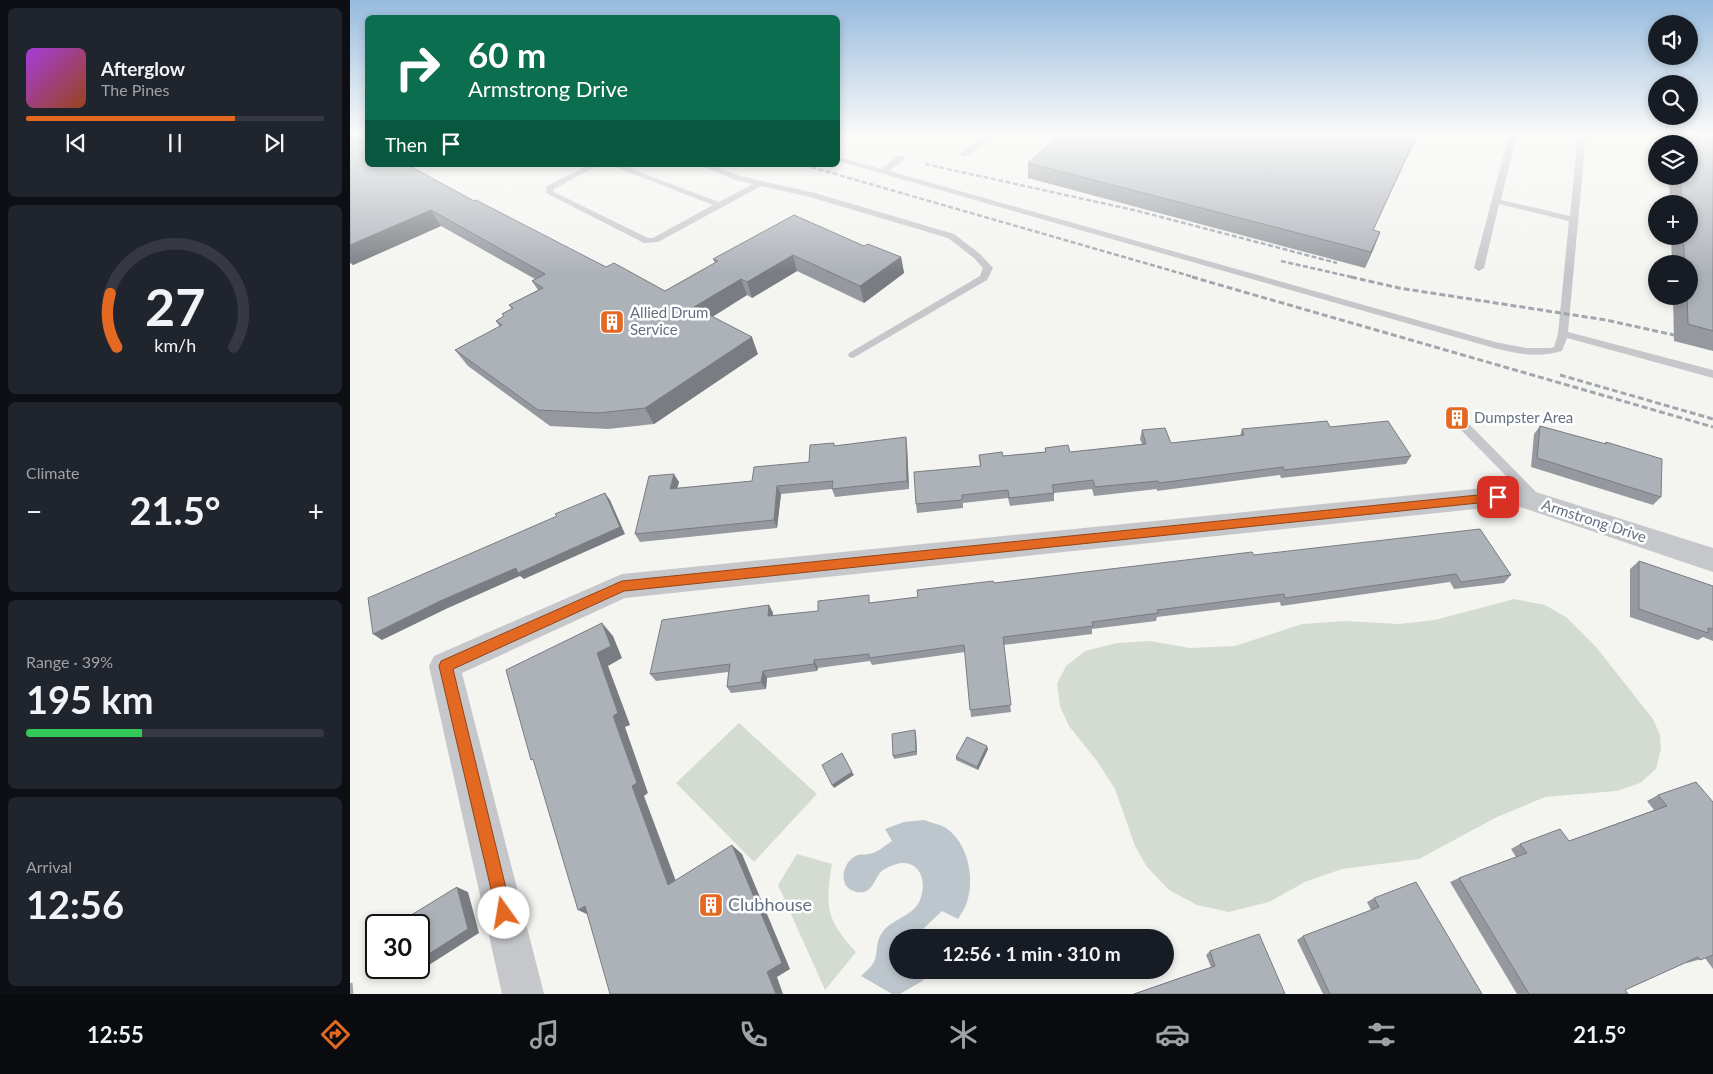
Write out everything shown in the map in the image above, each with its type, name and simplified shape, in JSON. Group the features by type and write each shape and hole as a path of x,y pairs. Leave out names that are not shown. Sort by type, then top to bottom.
{"street":[{"name":"Armstrong Drive","path":"523,994 445,666 622,586 1514,495 1713,560"}],"lane":[{"path":"565,180 550,188 550,192 647,242 655,240 760,183"},
{"path":"655,180 720,205"},
{"path":"749,180 812,195 951,236 977,256 988,268 984,278 853,355"},
{"path":"912,180 1503,347 1536,353 1558,349 1563,334 1578,180"},
{"path":"1479,268 1501,180"},
{"path":"1496,201 1574,219"},
{"path":"1563,334 1713,374"},
{"path":"1466,427 1540,504"}],"shaded area":[{"path":"1514,599 1545,605 1566,617 1596,647 1653,719 1660,735 1661,749 1656,769 1640,783 1617,791 1545,797 1497,817 1419,859 1342,869 1305,882 1269,902 1229,912 1197,905 1169,890 1147,867 1135,846 1115,789 1097,761 1069,726 1060,706 1057,684 1066,666 1085,651 1117,643 1150,641 1190,648 1235,646 1302,624 1345,621 1399,624 1435,620"},
{"path":"739,723 817,794 754,862 676,783"},
{"path":"924,820 941,825 954,835 960,843 968,862 970,882 966,904 958,919 942,911 923,929 889,929 889,979 924,979 900,994 892,994 861,976 871,966 876,957 879,940 884,930 915,908 919,902 923,887 920,873 916,867 909,864 901,863 894,865 883,870 866,891 856,892 847,887 844,873 847,864 854,857 875,852 892,841 885,829 904,822"},
{"path":"797,854 832,864 829,891 830,912 839,931 856,952 825,990 778,885"}],"building":[{"name":"Allied Drum Service","path":"350,180 436,180 606,267 614,263 665,291 718,261 713,259 794,215 864,246 868,244 901,257 860,286 793,255 747,282 741,279 694,307 752,337 645,408 598,413 538,410 455,350 502,325 496,321 504,316 502,314 513,308 509,305 543,288 532,281 545,274 431,210 350,245"},
{"path":"1095,180 1396,180 1373,230 1380,232 1371,252"},
{"path":"1698,180 1713,180 1713,331 1688,324 1687,305 1698,305 1698,255 1684,255 1684,245 1698,245 1698,195 1681,195 1681,185 1698,185"},
{"path":"1327,421 1330,427 1388,421 1411,456 1284,470 1283,467 1159,483 1158,481 1095,487 1093,480 1052,485 1054,493 1009,498 1008,490 962,495 962,500 916,504 914,472 981,466 979,455 1002,452 1003,456 1046,452 1045,448 1068,445 1070,452 1146,444 1142,430 1165,428 1171,443 1244,435 1242,429"},
{"path":"1540,426 1606,444 1606,442 1662,459 1661,497 1537,458"},
{"path":"906,437 907,481 832,489 833,481 777,486 774,520 635,534 649,476 674,474 670,489 752,481 754,467 809,462 810,445 834,443 834,446"},
{"path":"605,493 620,527 518,573 516,568 440,601 373,634 368,598 557,516 555,514"},
{"path":"1480,529 1511,575 1461,582 1456,574 1285,598 1284,594 1157,610 1158,613 1092,622 1093,626 1003,637 1011,705 970,710 964,645 869,658 869,654 814,660 814,664 763,671 761,682 727,687 730,664 650,674 662,620 769,605 768,616 818,611 818,601 869,595 869,603 918,597 917,590 993,581 994,583 1252,552 1254,555"},
{"path":"1639,561 1713,586 1713,629 1708,628 1708,633 1639,609"},
{"path":"602,623 611,646 597,653 618,713 613,716 637,783 632,786 668,885 732,845 782,963 767,972 776,994 610,994 585,906 578,910 533,759 531,760 506,670"},
{"path":"915,730 916,751 893,756 892,734"},
{"path":"967,737 987,746 977,767 956,757"},
{"path":"842,753 852,772 832,785 822,765"},
{"path":"1696,782 1713,802 1713,955 1700,960 1698,957 1625,990 1628,994 1529,994 1459,878 1527,853 1520,844 1560,829 1569,841 1667,806 1658,795"},
{"path":"1416,882 1482,994 1330,994 1303,936 1379,907 1374,898"},
{"path":"457,887 468,929 430,953 430,914 413,914"},
{"path":"1259,934 1285,994 1134,994 1215,966 1210,951"}],"railway":[{"path":"858,180 1197,278"},
{"path":"999,180 1138,211 1337,263"},
{"path":"1281,261 1356,278"},
{"path":"1192,277 1713,427"},
{"path":"1351,277 1399,288 1606,320 1674,335"},
{"path":"1560,375 1713,419"},
{"path":"350,983 351,994"}],"place":[{"name":"Allied Drum Service","path":"612,322"},
{"name":"Dumpster Area","path":"1457,418"},
{"name":"Clubhouse","path":"711,905"}],"route":[{"path":"504,913 445,666 622,586 1498,497"}]}
